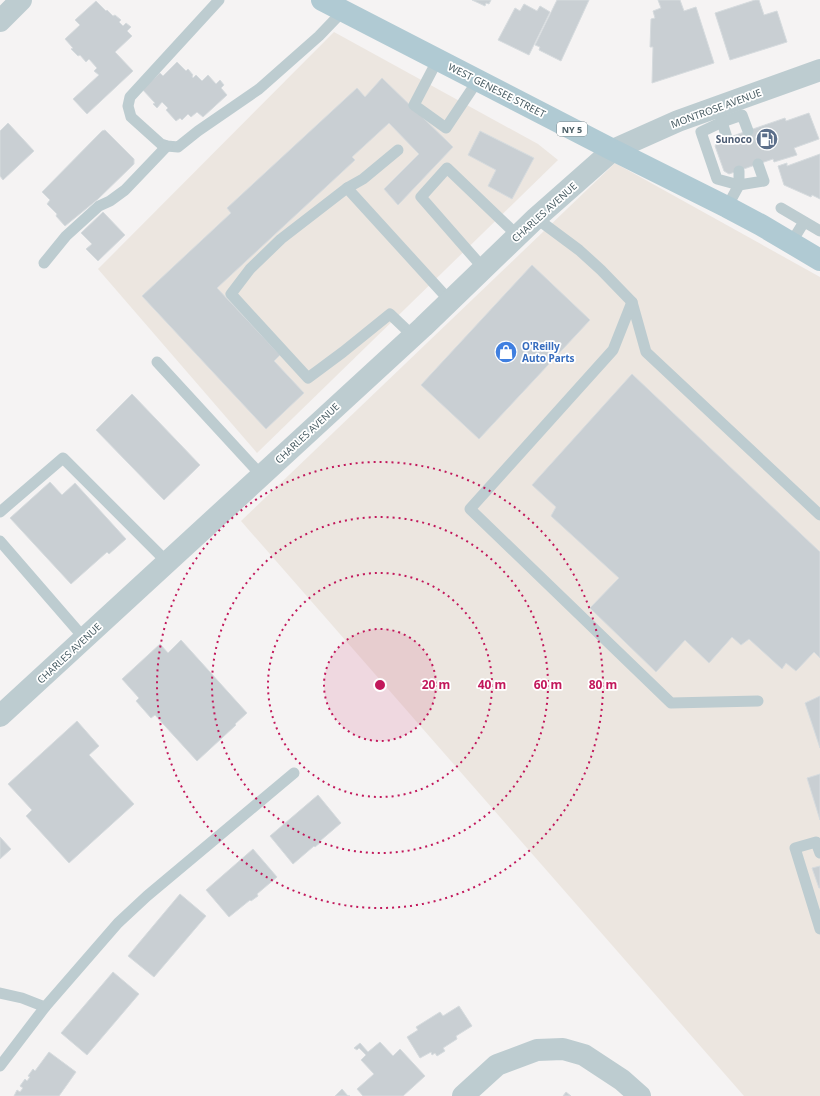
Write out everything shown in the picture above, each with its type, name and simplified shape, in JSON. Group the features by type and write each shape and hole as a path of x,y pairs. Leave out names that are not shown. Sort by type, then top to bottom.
{"main road":[{"name":"WEST GENESEE STREET","path":"322,0 613,150 728,207 820,260"}],"street":[{"path":"0,20 21,0"},
{"name":"MONTROSE AVENUE","path":"613,150 678,122 719,115 820,71"},
{"name":"CHARLES AVENUE","path":"0,716 413,336 536,218 613,150"},
{"path":"463,1096 497,1064 537,1050 563,1049 584,1055 622,1080 640,1096"}],"lane":[{"path":"219,0 130,97 128,106 131,117 162,144 167,146 178,147 258,89 319,36 343,11"},
{"path":"438,59 414,105 446,128 478,80"},
{"path":"748,131 742,115 719,115 701,132 717,179 739,185 764,180 758,164"},
{"path":"719,115 727,138"},
{"path":"44,263 66,236 99,206 110,201 125,190 167,146"},
{"path":"398,150 363,179 347,188 281,239 250,269 231,294 308,378 390,314 413,336"},
{"path":"484,269 421,197 447,168 518,236"},
{"path":"728,207 739,185 739,170"},
{"path":"347,188 450,301"},
{"path":"782,208 820,231"},
{"path":"536,218 579,250 632,302 646,352 820,515"},
{"path":"792,243 804,222"},
{"path":"632,302 613,350 470,509 671,703 758,701"},
{"path":"157,362 261,476"},
{"path":"0,512 63,458 167,562"},
{"path":"0,541 84,638"},
{"path":"0,1066 44,1007 118,924 147,896 294,773"},
{"path":"820,853 816,842 795,848 820,929"},
{"path":"0,993 22,998 44,1007"}],"shaded area":[{"path":"334,32 538,144 558,160 257,453 98,269"},
{"path":"615,163 820,277 820,1096 744,1096 241,521"}],"building":[{"path":"472,0 491,0 489,4 486,3 485,6"},
{"path":"557,0 589,0 561,61 539,50 540,47 535,45"},
{"path":"658,0 680,0 684,11 696,7 714,63 652,83 653,47 650,47 651,19 655,18 653,11 661,8"},
{"path":"759,0 764,15 777,11 787,42 730,60 715,13"},
{"path":"96,1 106,11 107,10 113,16 115,15 121,20 119,22 123,26 126,23 131,27 127,31 132,36 115,52 133,71 87,114 73,99 99,75 94,71 97,68 89,59 86,62 80,55 78,56 71,49 73,48 65,39 80,25 75,20"},
{"path":"524,4 537,11 540,6 550,12 529,55 498,40 515,8 520,11"},
{"path":"177,62 186,71 188,69 193,75 193,78 196,75 202,81 208,75 216,84 220,80 224,85 221,88 227,95 203,117 197,112 191,117 188,114 182,120 180,118 176,121 166,110 168,108 162,102 157,108 153,104 155,103 142,89 160,73 163,76"},
{"path":"382,78 453,147 398,205 384,189 419,154 389,123 352,157 355,160 217,288 280,355 274,361 304,393 266,429 142,296 231,213 227,208 357,88 365,97"},
{"path":"809,113 819,139 794,148 797,155 774,162 773,159 729,174 724,171 715,146 718,141 785,118 786,121"},
{"path":"8,123 34,151 3,180 0,176 0,131"},
{"path":"105,130 134,159 134,164 98,199 65,226 56,216 57,214 47,204 50,200 42,192 102,131"},
{"path":"480,131 534,158 512,199 488,186 496,170 468,155"},
{"path":"820,154 820,199 812,195 811,197 784,185 778,166 787,163 787,166"},
{"path":"103,212 125,235 98,261 86,249 92,244 81,233"},
{"name":"O'Reilly Auto Parts","path":"532,265 590,320 479,439 421,385"},
{"path":"632,374 820,552 820,658 814,652 796,671 786,663 782,669 749,639 741,645 732,637 709,663 685,640 656,672 590,608 619,578 551,516 556,507 532,485"},
{"path":"132,394 200,465 164,500 96,430"},
{"path":"50,482 62,495 75,483 126,539 109,554 107,552 71,584 10,518"},
{"path":"181,640 247,713 197,761 155,715 151,718 136,701 139,698 122,679 160,644 168,653"},
{"path":"820,696 820,748 805,703"},
{"path":"77,721 99,746 89,755 134,804 69,863 26,816 32,810 8,784"},
{"path":"820,774 820,820 807,778"},
{"path":"318,795 341,823 320,841 321,842 293,864 270,836"},
{"path":"0,837 11,849 0,859"},
{"path":"253,849 277,877 257,894 258,896 251,901 250,900 229,917 206,890"},
{"path":"820,866 820,888 819,888 812,868"},
{"path":"180,894 206,916 154,977 128,956"},
{"path":"113,972 139,994 87,1055 61,1033"},
{"path":"459,1006 472,1026 456,1036 457,1039 443,1048 445,1051 437,1056 435,1053 432,1055 431,1052 420,1058 407,1037 418,1030 416,1027 440,1012 443,1016"},
{"path":"380,1042 393,1056 400,1049 425,1076 403,1096 363,1096 357,1089 374,1074 361,1060 366,1055 359,1048 357,1050 354,1048 360,1043 368,1052"},
{"path":"49,1052 76,1072 59,1096 14,1096 17,1090 20,1092 23,1088 20,1086 25,1079 27,1081 30,1077 28,1076 33,1069 35,1071"},
{"path":"342,1089 348,1096 335,1096"},
{"path":"566,1092 571,1096 563,1096"}],"place":[{"name":"Sunoco","path":"767,139"},
{"name":"O'Reilly Auto Parts","path":"506,352"}]}
